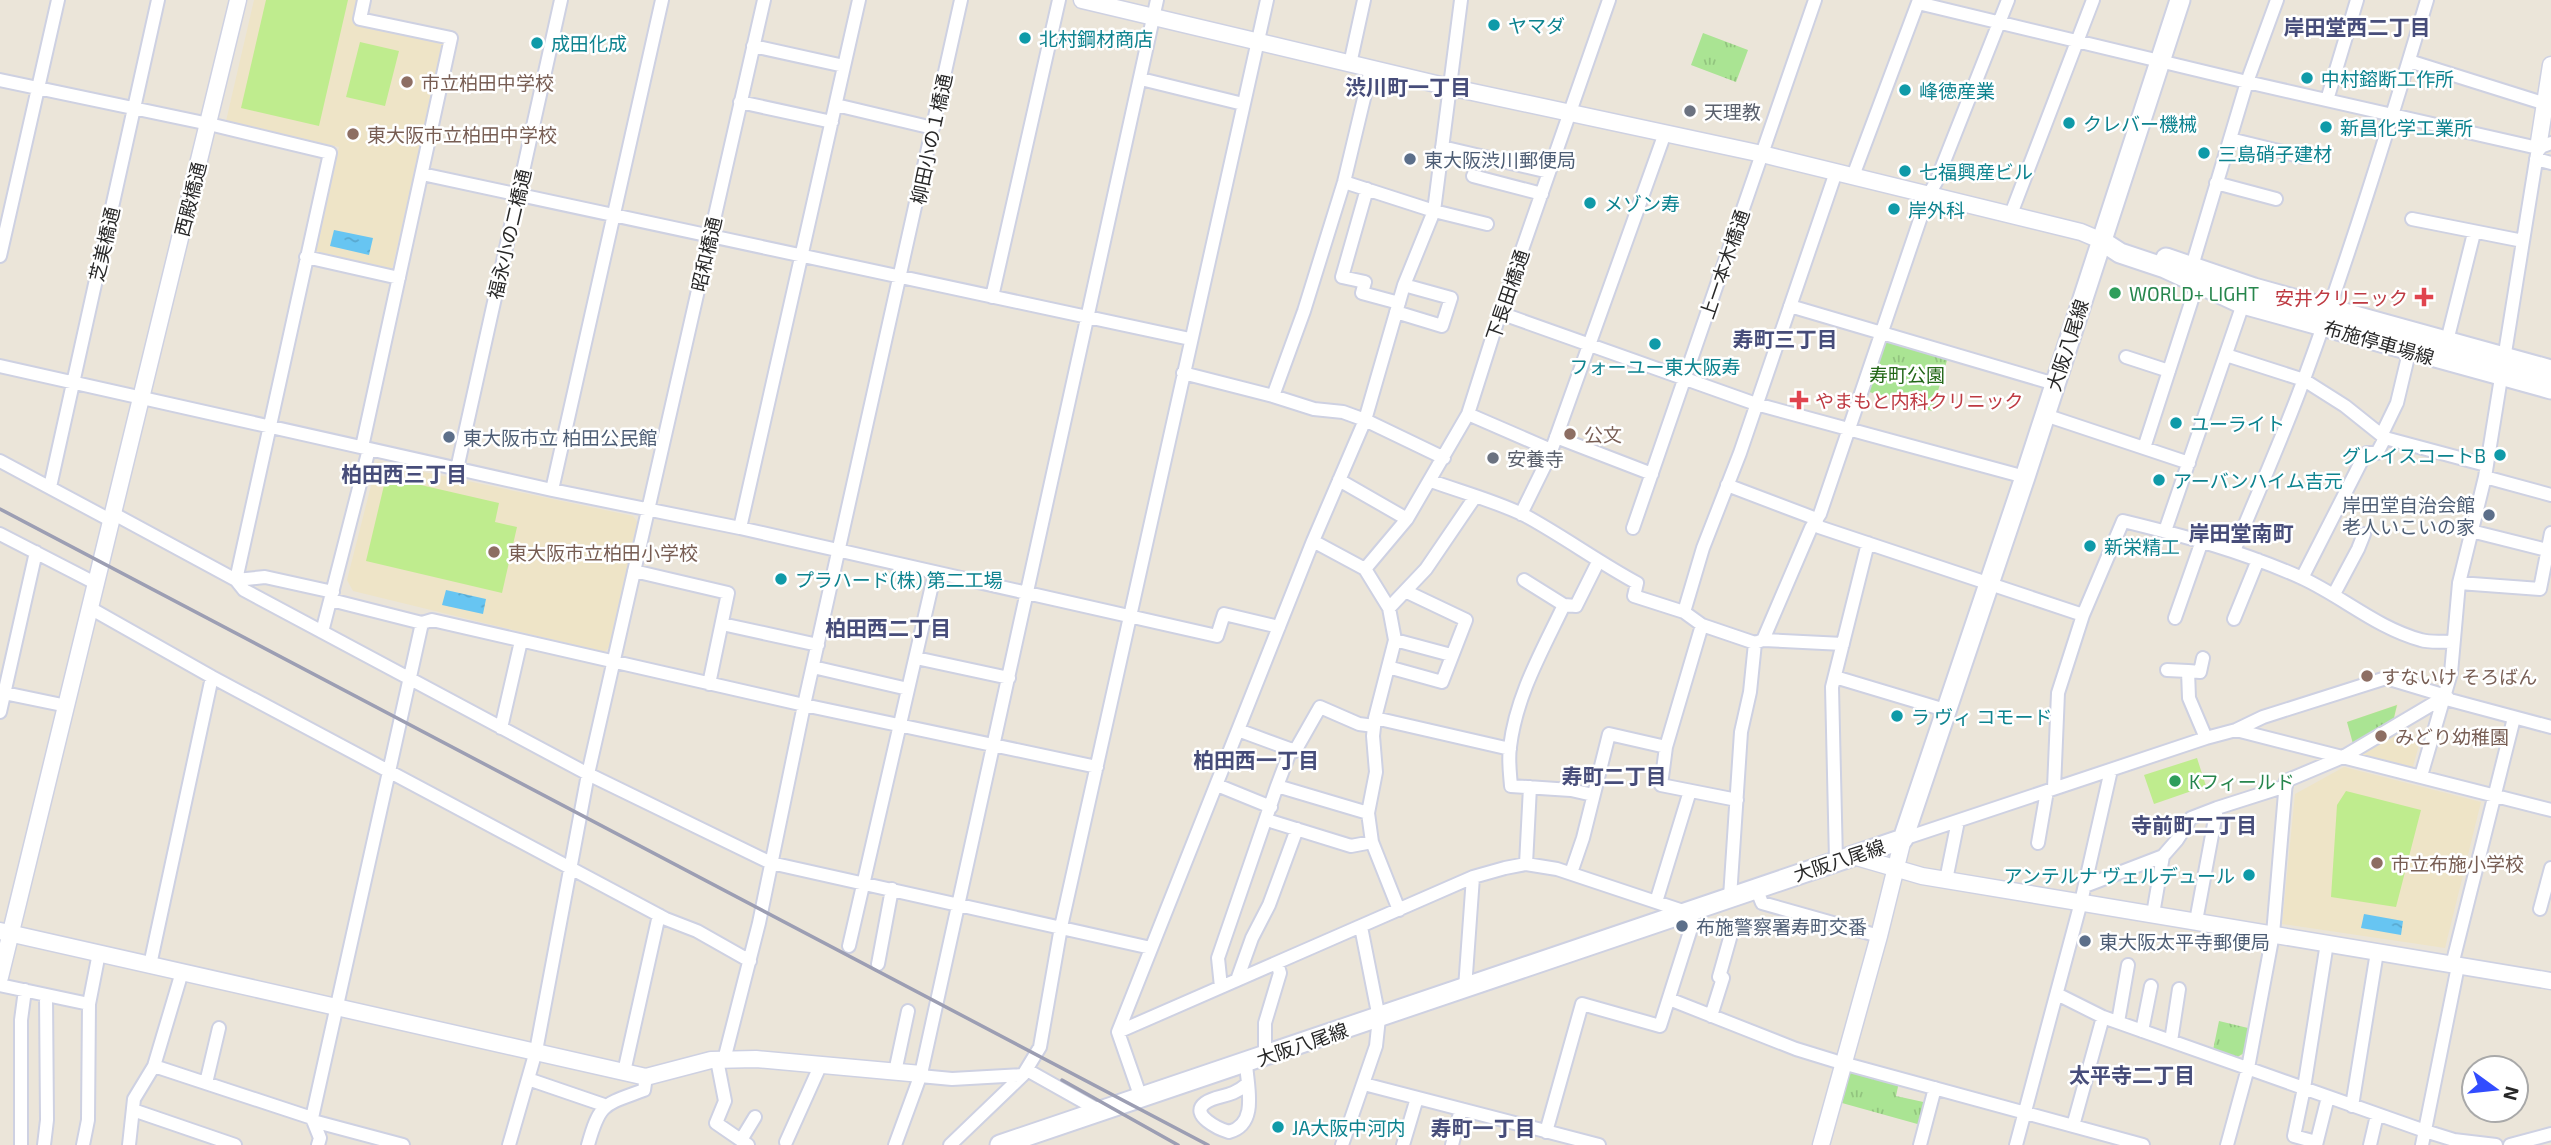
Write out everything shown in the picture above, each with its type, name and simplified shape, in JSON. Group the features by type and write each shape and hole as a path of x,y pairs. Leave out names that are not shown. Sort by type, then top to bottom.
{"main road":[{"name":"大阪八尾線","path":"1000,1145 1038,1137 1100,1111 1903,839 2025,477 2180,0"},
{"name":"布施停車場線","path":"2101,240 2195,275 2254,288 2327,318 2504,366 2551,370"},
{"name":"布施停車場線","path":"2195,275 2242,304 2447,341 2551,389"}],"street":[{"path":"0,256 58,0"},
{"name":"芝美橋通","path":"50,487 158,0"},
{"name":"西殿橋通","path":"0,977 6,932 97,584 238,0"},
{"path":"322,632 366,448 399,278 451,38 360,19 364,0"},
{"name":"福永小の二橋通","path":"457,469 561,0"},
{"path":"552,490 662,0"},
{"name":"昭和橋通","path":"509,1145 536,1051 588,774 764,0"},
{"path":"740,528 859,0"},
{"name":"柳田小の１橋通","path":"721,1060 750,961 804,705 961,0"},
{"path":"992,297 1059,0"},
{"path":"1082,0 1155,8 1258,43 1762,154 2011,214 2081,232 2101,240"},
{"path":"950,1145 1025,1072 1040,1047 1061,927 1267,0"},
{"path":"1350,64 1364,0"},
{"path":"1141,1098 1118,1032 1313,541 1366,420 1404,285 1434,211 1461,0"},
{"name":"下長田橋通","path":"1365,569 1407,519 1432,481 1468,414 1500,313 1609,0"},
{"name":"上一本木橋通","path":"1633,528 1815,0"},
{"path":"1730,897 1741,732 1759,641 1816,522 1928,196 1936,183 2008,0"},
{"path":"2011,214 2093,0"},
{"path":"2144,448 2169,371 2216,183 2247,82 2277,0"},
{"path":"2327,100 2357,0"},
{"path":"2234,551 2327,318 2393,116 2427,0"},
{"path":"1684,612 1703,548 1790,306 1918,2 2160,62 2541,150 2551,163"},
{"path":"895,1145 921,1075 1155,8"},
{"path":"753,46 844,66"},
{"path":"2409,61 2546,104"},
{"path":"2421,776 2451,673 2459,583 2485,471 2504,366 2523,241 2541,150 2551,65"},
{"path":"1273,396 1304,312 1345,182 1371,69"},
{"path":"1141,79 1243,104"},
{"path":"0,80 209,124 330,153 236,580"},
{"path":"740,102 832,122"},
{"path":"836,105 933,128"},
{"path":"1521,514 1553,443 1665,134"},
{"path":"2230,139 2303,157"},
{"path":"1441,147 1549,172"},
{"path":"422,174 1190,339"},
{"path":"1473,176 1542,194"},
{"path":"1345,182 1434,211 1487,224"},
{"path":"2216,183 2276,199"},
{"path":"1367,189 1342,277 1365,282 1362,293 1442,326 1451,298 1404,285"},
{"path":"2412,219 2523,241"},
{"path":"2447,341 2474,233"},
{"path":"306,257 399,278"},
{"path":"2165,531 2242,304"},
{"path":"1790,306 2055,384"},
{"path":"1500,313 1756,404 2025,477"},
{"path":"2226,355 2304,380 2345,406 2384,436 2551,495"},
{"path":"2126,357 2169,371"},
{"path":"2302,578 2361,462 2367,453 2377,453 2397,402 2407,361"},
{"path":"0,366 552,490 740,528 1217,636 1224,614 1279,627"},
{"path":"1184,373 1314,409 1343,412 1366,420 1444,458"},
{"path":"1468,414 1652,474"},
{"path":"2045,415 2189,463"},
{"path":"0,461 236,580 244,590 588,774 771,863 1151,948"},
{"path":"1339,480 1407,519"},
{"path":"1432,481 1521,514 1637,583 1634,596 1684,612 1702,625 1759,641 1843,644"},
{"path":"1727,485 1814,518 1819,527 2082,615"},
{"path":"1389,608 1426,569 1451,536 1475,497"},
{"path":"2038,843 2051,789 2059,692 2082,615 2123,521 2234,551 2302,578 2334,594 2387,627 2423,641 2453,642"},
{"path":"2470,531 2547,550"},
{"path":"0,534 97,584"},
{"path":"2334,594 2364,534"},
{"path":"2459,583 2540,589 2551,535"},
{"path":"1313,541 1365,569 1389,608 1395,640 1374,722 1376,772 1368,813 1372,842 1399,910"},
{"path":"2175,618 2202,541"},
{"path":"1868,543 1832,688 1844,859 1896,867 1922,876 2551,981"},
{"path":"0,712 2,692 36,552"},
{"path":"2234,619 2258,560"},
{"path":"1524,580 1564,605 1576,606 1598,562"},
{"path":"634,571 728,593 709,684"},
{"path":"849,946 935,572"},
{"path":"236,580 265,577 422,623 432,620 709,684 1097,767"},
{"path":"1388,667 1443,682 1451,654 1466,620 1405,592"},
{"path":"1564,605 1518,703 1510,750 1511,786 1593,795"},
{"path":"90,608 212,677 750,961"},
{"path":"318,1145 320,1138 313,1119 422,623"},
{"path":"722,624 818,645"},
{"path":"1702,625 1666,747 1661,785 1737,800"},
{"path":"1395,640 1451,654"},
{"path":"501,727 521,641"},
{"path":"2167,670 2200,671 2203,658"},
{"path":"916,659 1009,678"},
{"path":"813,667 908,689"},
{"path":"2188,671 2189,698 2206,738"},
{"path":"150,965 212,677"},
{"path":"1835,677 1945,710"},
{"path":"1821,1145 1903,839 2386,678 2446,696 2450,700 2551,727"},
{"path":"2,692 66,706"},
{"path":"2227,1145 2248,1068 2273,934 2286,781 2343,757 2446,696"},
{"path":"1238,730 1295,751 1320,707 1359,724 1374,722 1510,750"},
{"path":"2421,1145 2455,965 2493,796 2514,718"},
{"path":"2236,730 2551,810"},
{"path":"1571,873 1583,838 1609,734 1666,747"},
{"path":"1221,987 1218,958 1291,750"},
{"path":"2016,1145 2081,902 2111,770"},
{"path":"1217,785 1271,807"},
{"path":"1277,786 1368,813"},
{"path":"2085,886 2163,856 2191,818 2286,786"},
{"path":"1526,864 1530,787"},
{"path":"1656,902 1690,791"},
{"path":"2196,921 2217,808"},
{"path":"1266,820 1351,846 1372,842"},
{"path":"1946,880 1958,821"},
{"path":"1237,980 1297,829"},
{"path":"2153,914 2163,856"},
{"path":"1118,1032 1473,877 1505,868 1526,864 1571,873 1686,912 1693,922 1660,1026 1582,1004 1546,1132"},
{"path":"2540,909 2551,868"},
{"path":"1465,988 1473,877"},
{"path":"1756,888 1762,903 1879,936"},
{"path":"877,964 892,889"},
{"path":"624,1072 659,915"},
{"path":"1342,1145 1376,1046 1379,1018 1361,927"},
{"path":"6,932 646,1077 721,1060 756,1059 953,1079 1025,1072 1100,1111"},
{"path":"1711,1016 1723,978 1719,977 1730,938"},
{"path":"2327,943 2294,1136 2316,1144 2328,1097"},
{"path":"2352,1106 2377,952"},
{"path":"83,1145 88,1120 89,1004 99,953"},
{"path":"1247,1084 1280,973 1277,963"},
{"path":"2118,1022 2128,965"},
{"path":"129,1145 134,1100 154,1066 182,972"},
{"path":"0,985 89,1004"},
{"path":"2142,1031 2151,986"},
{"path":"2171,1041 2179,989"},
{"path":"21,1145 21,1020 25,990"},
{"path":"2057,994 2103,1017 2377,1115 2454,1140 2496,1145"},
{"path":"44,1145 47,1120 46,995"},
{"path":"1669,999 1796,1048 1844,1063 2073,1126 2111,1141 2143,1145"},
{"path":"895,1072 908,1011"},
{"path":"2073,1126 2103,1017"},
{"path":"206,1083 219,1028"},
{"path":"721,1060 725,1101 716,1123 744,1143 755,1116"},
{"path":"786,1142 821,1064"},
{"path":"154,1066 313,1119 403,1145"},
{"path":"528,1079 604,1105 644,1090 646,1077"},
{"path":"1364,1084 1599,1145"},
{"path":"1920,1145 1936,1088"},
{"path":"1404,1145 1417,1098"},
{"path":"588,1145 595,1121 604,1105"},
{"path":"133,1110 235,1145"},
{"path":"1452,1145 1461,1110"},
{"path":"2370,1145 2377,1115"},
{"path":"2510,1145 2547,1138"}],"shaded area":[{"name":"東大阪市立柏田中学校","path":"254,0 360,0 355,19 445,41 392,269 315,251 339,147 226,121"},
{"name":"東大阪市立柏田小学校","path":"377,462 633,516 639,524 612,645 604,652 353,591 347,580"},
{"name":"みどり幼稚園","path":"2398,704 2393,722 2406,725 2404,734 2421,738 2412,770 2356,755 2347,722"},
{"name":"市立布施小学校","path":"2344,767 2481,802 2445,948 2282,924 2295,794"}],"green space":[{"path":"266,0 348,0 319,126 241,108"},
{"path":"1703,33 1748,50 1736,82 1691,65"},
{"path":"360,42 399,51 385,106 346,97"},
{"name":"寿町公園","path":"1889,339 1948,357 1932,411 1866,391 1881,342"},
{"path":"386,477 499,503 495,522 517,527 502,593 366,561"},
{"path":"2397,705 2393,722 2355,751 2347,722"},
{"name":"Kフィールド","path":"2197,758 2206,786 2154,804 2144,775"},
{"path":"2346,791 2421,810 2396,907 2331,897 2337,805"},
{"path":"2219,1021 2248,1028 2244,1053 2236,1058 2213,1050"},
{"path":"1851,1069 1899,1082 1896,1096 1928,1103 1921,1125 1842,1103"}],"water":[{"path":"334,230 373,238 369,255 330,246"},
{"path":"446,590 486,599 483,614 442,605"},
{"path":"2364,914 2403,921 2401,935 2361,928"}],"railway":[{"path":"0,509 1208,1145"},
{"path":"1062,1080 1178,1145"}],"place":[{"name":"ヤマダ","path":"1494,25"},
{"name":"北村鋼材商店","path":"1025,38"},
{"name":"成田化成","path":"537,43"},
{"name":"中村鎔断工作所","path":"2307,78"},
{"name":"市立柏田中学校","path":"407,82"},
{"name":"峰徳産業","path":"1905,90"},
{"name":"天理教","path":"1690,111"},
{"name":"クレバー機械","path":"2069,123"},
{"name":"新昌化学工業所","path":"2326,127"},
{"name":"東大阪市立柏田中学校","path":"353,134"},
{"name":"三島硝子建材","path":"2204,153"},
{"name":"東大阪渋川郵便局","path":"1410,159"},
{"name":"七福興産ビル","path":"1905,171"},
{"name":"メゾン寿","path":"1590,203"},
{"name":"岸外科","path":"1894,209"},
{"name":"WORLD+ LIGHT","path":"2115,293"},
{"name":"安井クリニック","path":"2424,297"},
{"name":"フォーユー東大阪寿","path":"1655,344"},
{"name":"やまもと内科クリニック","path":"1799,400"},
{"name":"ユーライト","path":"2176,423"},
{"name":"公文","path":"1570,434"},
{"name":"東大阪市立 柏田公民館","path":"449,437"},
{"name":"グレイスコートB","path":"2500,455"},
{"name":"安養寺","path":"1493,458"},
{"name":"アーバンハイム吉元","path":"2159,480"},
{"name":"岸田堂自治会館 老人いこいの家","path":"2489,515"},
{"name":"新栄精工","path":"2090,546"},
{"name":"東大阪市立柏田小学校","path":"494,552"},
{"name":"プラハード(株) 第二工場","path":"781,579"},
{"name":"すないけ そろばん","path":"2367,676"},
{"name":"ラ ヴィ コモード","path":"1897,716"},
{"name":"みどり幼稚園","path":"2381,736"},
{"name":"Kフィールド","path":"2175,781"},
{"name":"市立布施小学校","path":"2377,863"},
{"name":"アンテルナ ヴェルデュール","path":"2249,875"},
{"name":"布施警察署寿町交番","path":"1682,926"},
{"name":"東大阪太平寺郵便局","path":"2085,941"},
{"name":"JA大阪中河内","path":"1278,1127"}],"district":[{"name":"岸田堂西二丁目","path":"2357,26"},
{"name":"渋川町一丁目","path":"1408,86"},
{"name":"寿町三丁目","path":"1785,338"},
{"name":"柏田西三丁目","path":"404,473"},
{"name":"岸田堂南町","path":"2241,532"},
{"name":"柏田西二丁目","path":"888,627"},
{"name":"柏田西一丁目","path":"1256,759"},
{"name":"寿町二丁目","path":"1614,775"},
{"name":"寺前町二丁目","path":"2194,824"},
{"name":"太平寺二丁目","path":"2132,1074"},
{"name":"寿町一丁目","path":"1483,1127"}]}
